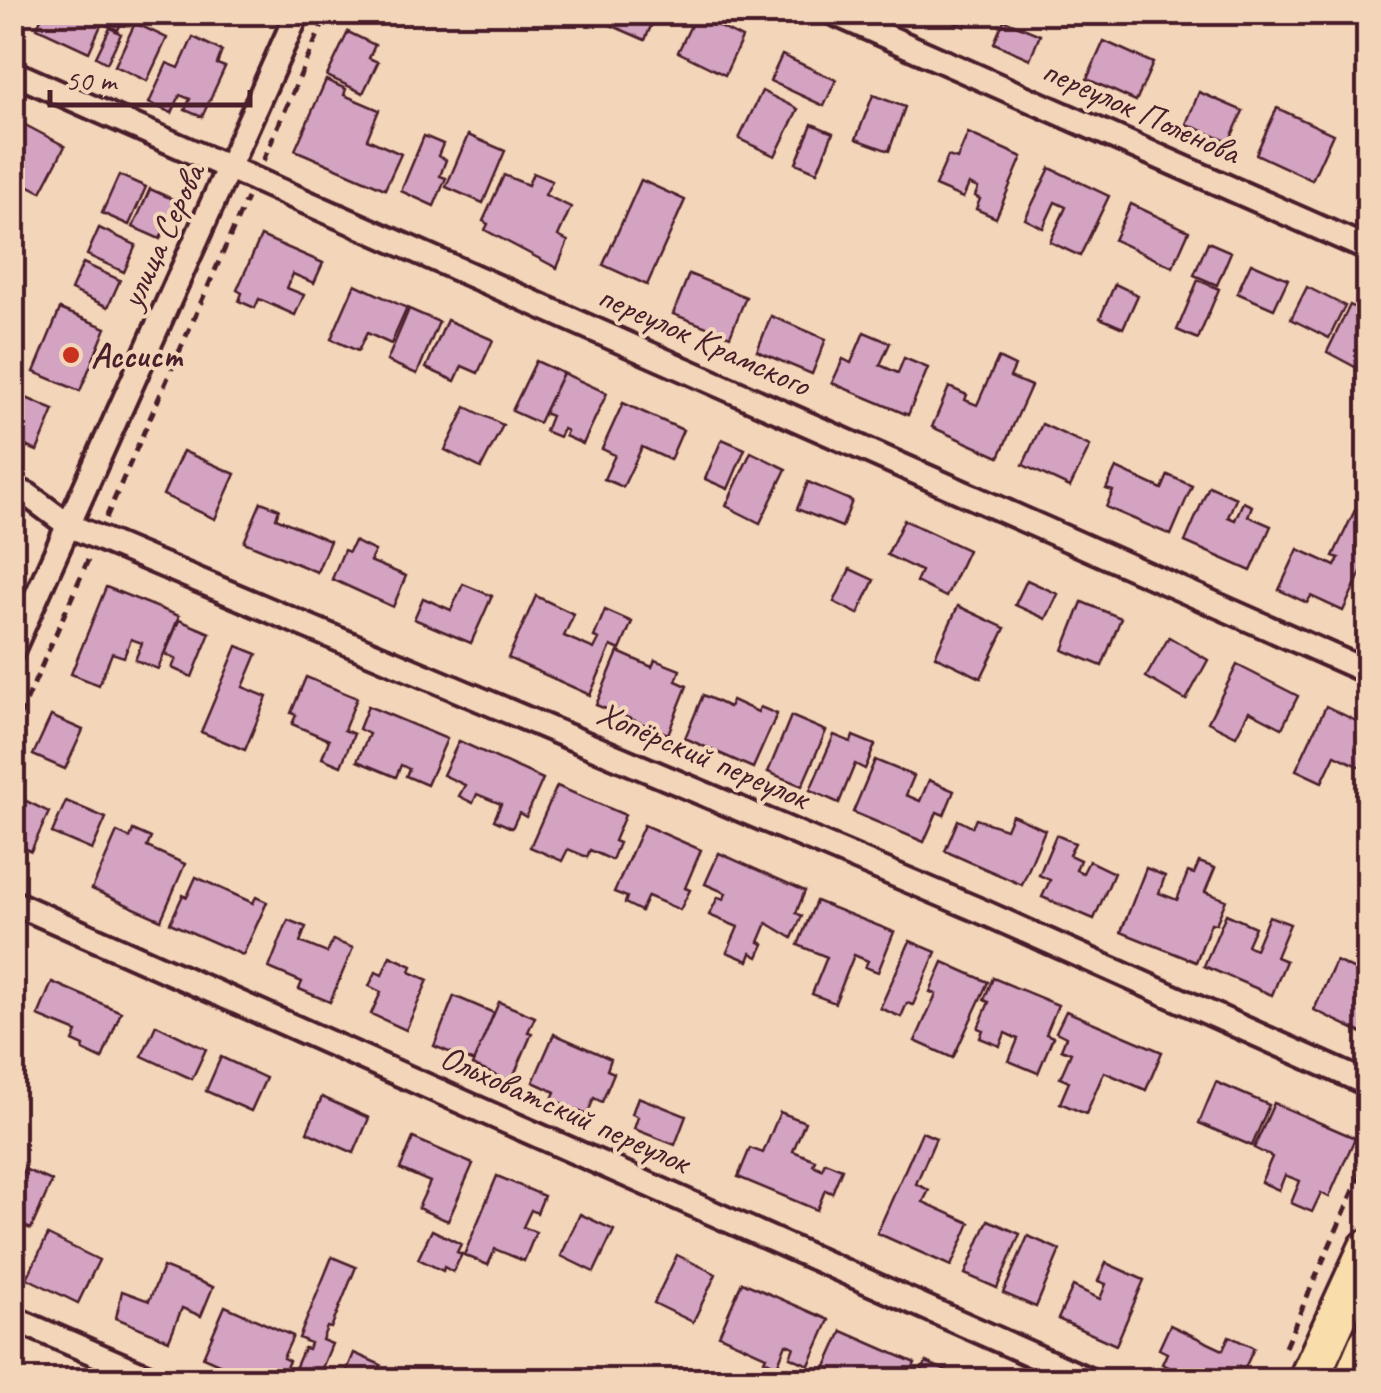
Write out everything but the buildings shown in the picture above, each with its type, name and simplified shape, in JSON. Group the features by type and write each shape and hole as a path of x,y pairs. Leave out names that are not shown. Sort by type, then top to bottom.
{"main road":[{"path":"1308,1380 1368,1249"},
{"path":"1353,1380 1368,1346"}],"street":[{"name":"улица Серова","path":"12,651 298,12"},
{"name":"переулок Поленова","path":"831,12 1368,249"},
{"name":"переулок Крамского","path":"12,72 1368,672"},
{"name":"Хопёрский переулок","path":"12,488 28,494 68,525 962,903 1368,1084"},
{"name":"Ольховатский переулок","path":"12,902 1090,1380"},
{"path":"12,1318 156,1380"}],"path":[{"path":"12,734 328,12"},
{"path":"1270,1380 1368,1158"}],"place":[{"name":"Ассист","path":"71,355"}]}
